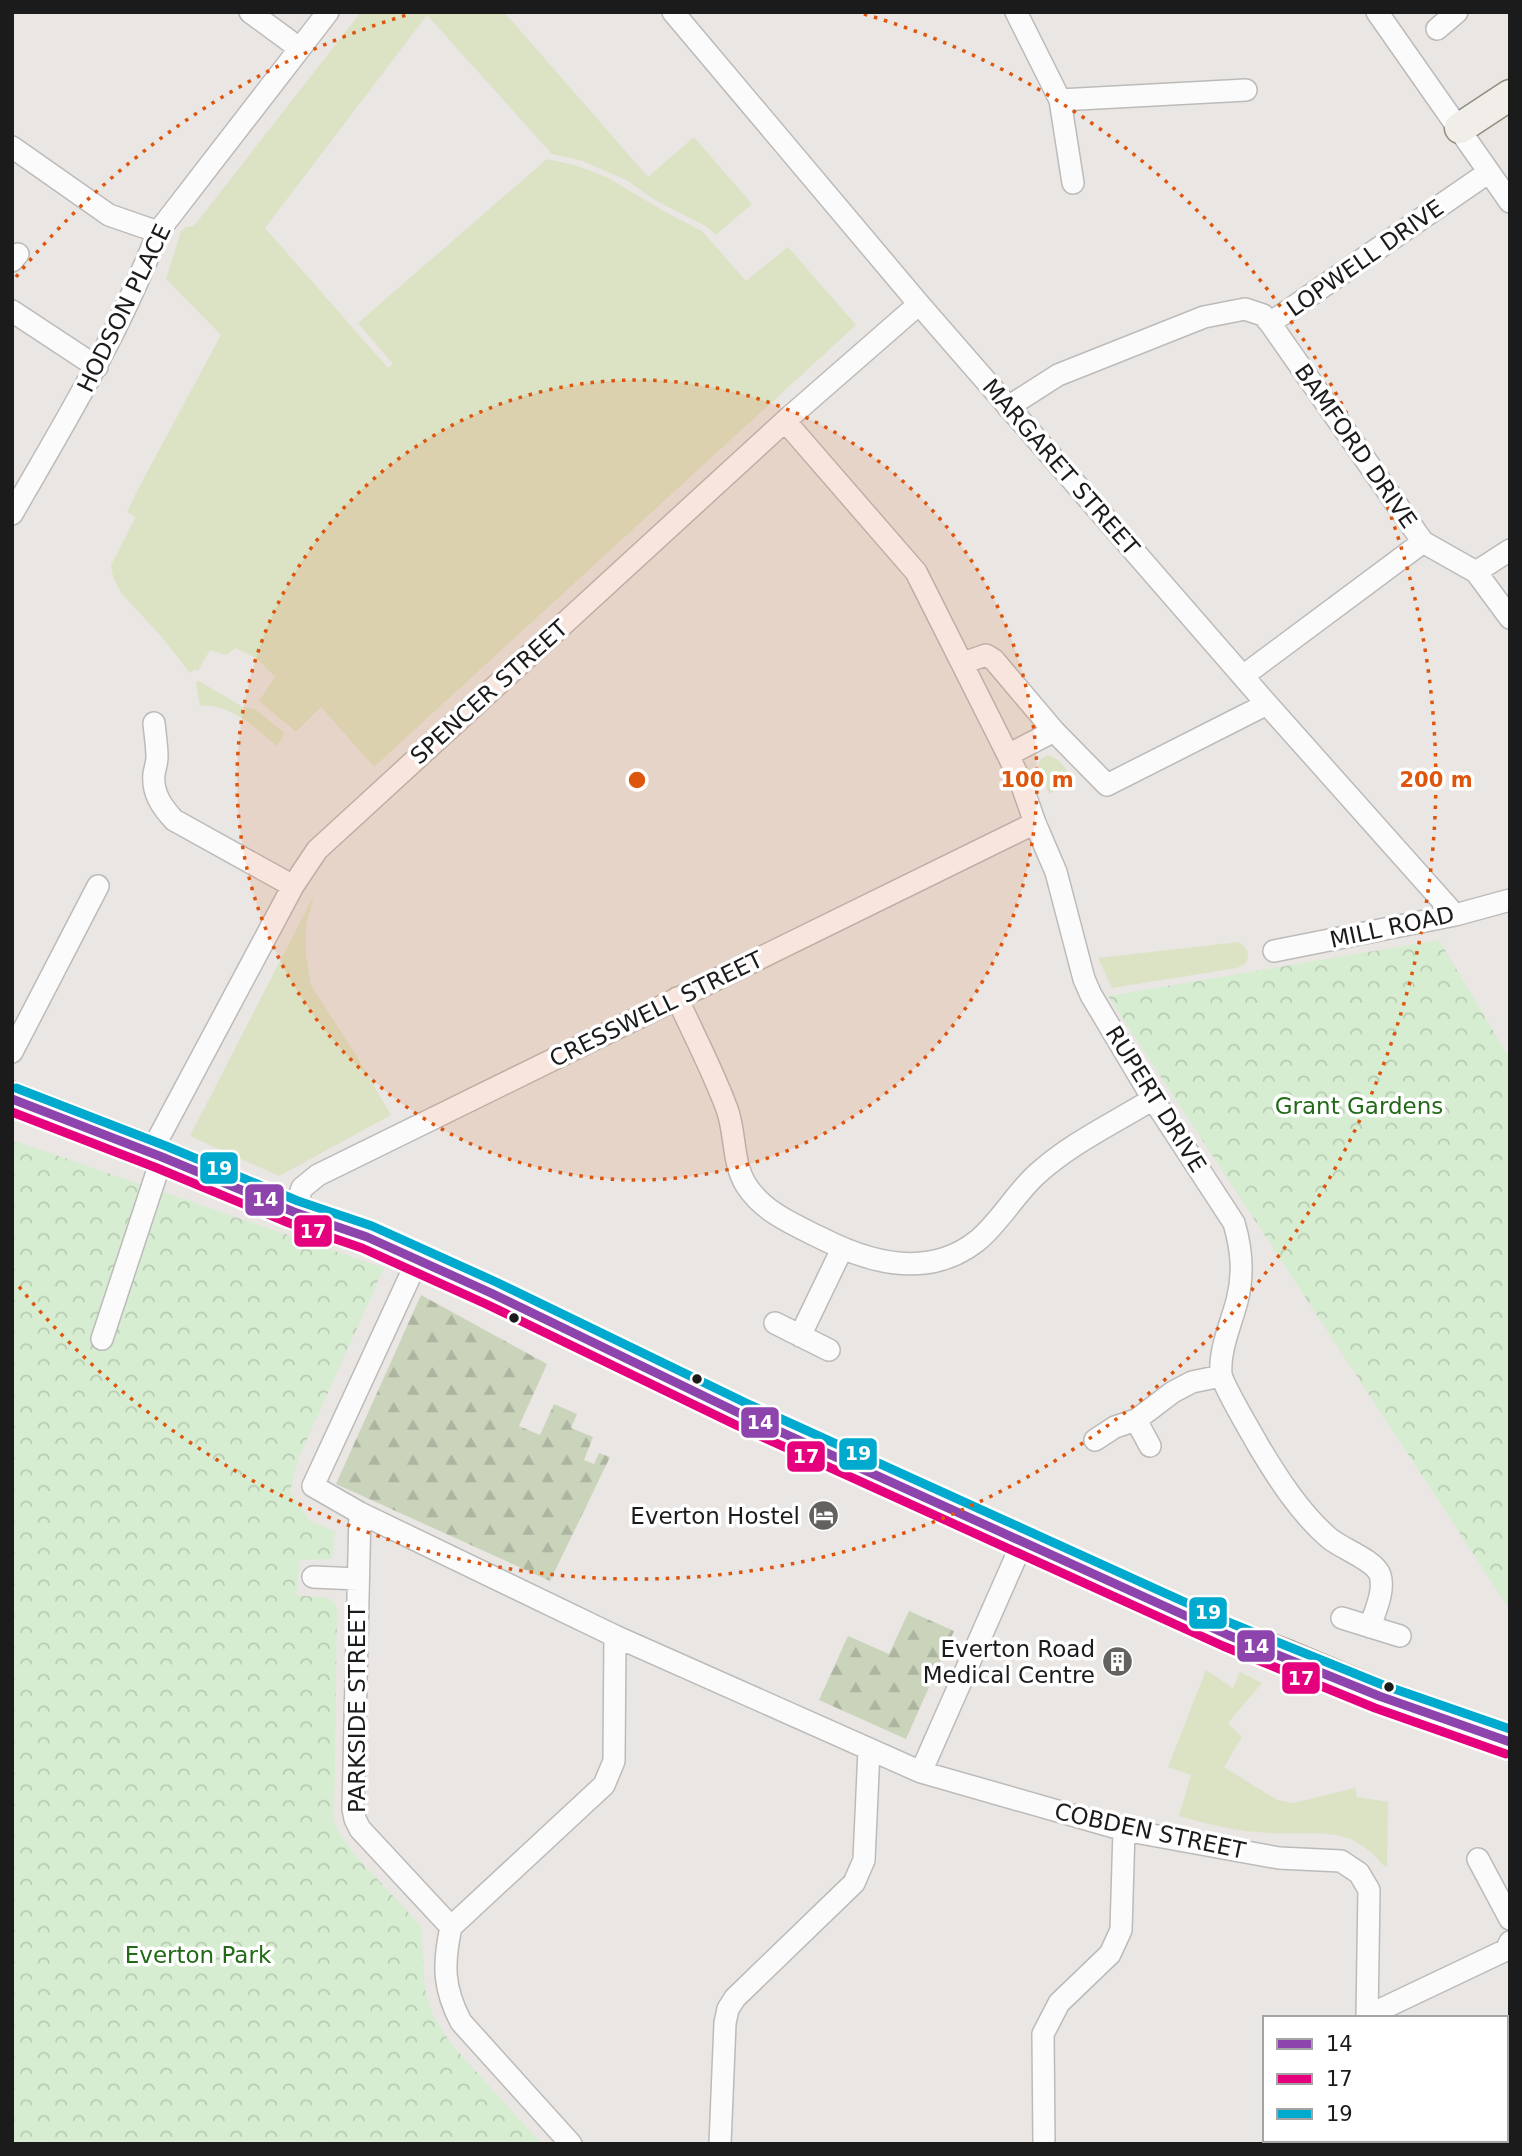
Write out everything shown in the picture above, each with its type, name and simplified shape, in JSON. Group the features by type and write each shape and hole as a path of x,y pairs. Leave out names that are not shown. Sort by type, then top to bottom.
{"main road":[{"path":"12,1099 294,1212 367,1237 491,1293 741,1414 1228,1634 1379,1696 1510,1742"}],"street":[{"path":"250,12 299,48"},
{"name":"HODSON PLACE","path":"12,514 97,367 158,232 328,12"},
{"name":"MARGARET STREET","path":"673,12 1008,407 1455,915"},
{"path":"1016,12 1060,100 1073,183"},
{"path":"1377,12 1510,202"},
{"path":"1437,29 1457,12"},
{"path":"1060,100 1246,90"},
{"path":"1460,128 1510,95"},
{"path":"12,147 109,215 158,232"},
{"name":"LOPWELL DRIVE","path":"1008,407 1058,375 1204,317 1245,309 1263,315 1270,323 1489,172"},
{"name":"SPENCER STREET","path":"102,1339 156,1156 293,886 317,850 785,421 919,304"},
{"path":"12,311 97,367"},
{"name":"BAMFORD DRIVE","path":"1270,323 1423,542 1476,572 1510,618"},
{"name":"RUPERT DRIVE","path":"785,421 916,572 1020,780 1056,872 1084,979 1091,995 1153,1099 1234,1223 1240,1243 1242,1278 1225,1345 1221,1376"},
{"path":"1243,676 1423,542"},
{"path":"1476,572 1510,550"},
{"path":"963,663 986,655 994,660 1055,731 1107,785 1267,704"},
{"path":"153,723 158,761 154,783 164,809 174,820 293,886"},
{"path":"1008,755 1055,731"},
{"name":"CRESSWELL STREET","path":"294,1212 302,1188 318,1175 1035,823"},
{"path":"12,1052 98,886"},
{"name":"MILL ROAD","path":"1274,951 1455,915 1510,900"},
{"path":"677,998 728,1112 736,1162 748,1188 769,1210 842,1249 896,1265 915,1265 948,1258 977,1240 1025,1186 1057,1158 1153,1099"},
{"path":"800,1336 842,1249"},
{"name":"COBDEN STREET","path":"418,1259 313,1486 360,1513 615,1636 921,1772 1124,1830 1279,1858 1341,1861 1359,1873 1370,1890 1367,2016"},
{"path":"775,1323 830,1350"},
{"path":"1095,1440 1115,1427 1136,1420 1173,1392 1192,1382 1221,1376 1269,1463 1299,1504 1330,1538 1373,1565 1379,1572 1380,1597 1370,1627"},
{"path":"1136,1420 1150,1446"},
{"name":"PARKSIDE STREET","path":"360,1513 353,1809 355,1819 360,1829 451,1927"},
{"path":"921,1772 1023,1541"},
{"name":"PARKSIDE STREET","path":"313,1577 358,1579"},
{"path":"1342,1618 1400,1636"},
{"path":"570,2144 461,2022 451,2003 446,1980 446,1953 451,1927 604,1785 614,1762 615,1636"},
{"path":"720,2144 725,2023 728,2010 735,1998 854,1883 864,1860 869,1750"},
{"path":"1044,2144 1043,2034 1059,2003 1110,1954 1121,1930 1124,1830"},
{"path":"1478,1859 1510,1919"},
{"path":"1369,2016 1506,1950 1510,1942"}],"green space":[{"path":"361,12 504,12 648,177 694,137 752,204 716,235 707,227 655,200 626,180 580,160 552,154 427,15 265,228 388,368 393,364 358,323 547,159 578,166 608,178 702,231 746,281 788,247 856,325 374,767 321,707 296,732 259,701 275,677 256,658 235,648 226,655 210,650 198,671 190,673 160,635 121,593 113,577 111,565 136,517 127,512 137,491 221,335 166,279 181,231 194,226"},
{"path":"199,681 243,707 255,709 285,733 277,746 232,712 200,706 196,682"},
{"path":"1048,755 1059,761 1075,780 1049,794 1038,764"},
{"path":"315,893 306,924 306,955 311,985 391,1115 279,1176 190,1136"},
{"name":"Grant Gardens","path":"1439,940 1510,1059 1510,1610 1108,996"},
{"path":"1239,942 1246,949 1248,956 1246,963 1237,968 1112,988 1098,958"},
{"name":"Everton Park","path":"12,1140 384,1268 299,1457 290,1491 309,1520 335,1532 332,1559 300,1560 296,1595 328,1598 335,1603 337,1611 334,1820 339,1833 353,1853 421,1926 425,1990 432,2013 451,2044 542,2144 12,2144"},
{"path":"421,1295 547,1364 519,1426 540,1435 554,1404 577,1414 571,1428 593,1437 584,1460 594,1464 599,1453 610,1457 550,1581 336,1484"},
{"path":"909,1611 954,1631 906,1739 819,1700 848,1636 889,1654"},
{"path":"1206,1670 1233,1688 1240,1672 1262,1683 1228,1723 1242,1737 1224,1767 1277,1800 1293,1803 1355,1788 1357,1797 1388,1802 1387,1867 1372,1853 1348,1838 1319,1833 1248,1831 1179,1816 1191,1775 1168,1767"}],"transit line":[{"name":"19","path":"16,1088 298,1201 372,1226 496,1282 746,1403 1233,1624 1383,1685 1510,1729"},
{"name":"14","path":"12,1099 294,1212 367,1237 491,1293 741,1414 1228,1635 1379,1696 1510,1742"},
{"name":"17","path":"12,1112 289,1223 362,1248 486,1304 736,1425 1223,1646 1375,1708 1506,1754"}],"place":[{"name":"Everton Hostel","path":"823,1516"},
{"name":"Everton Road Medical Centre","path":"1118,1662"}]}
